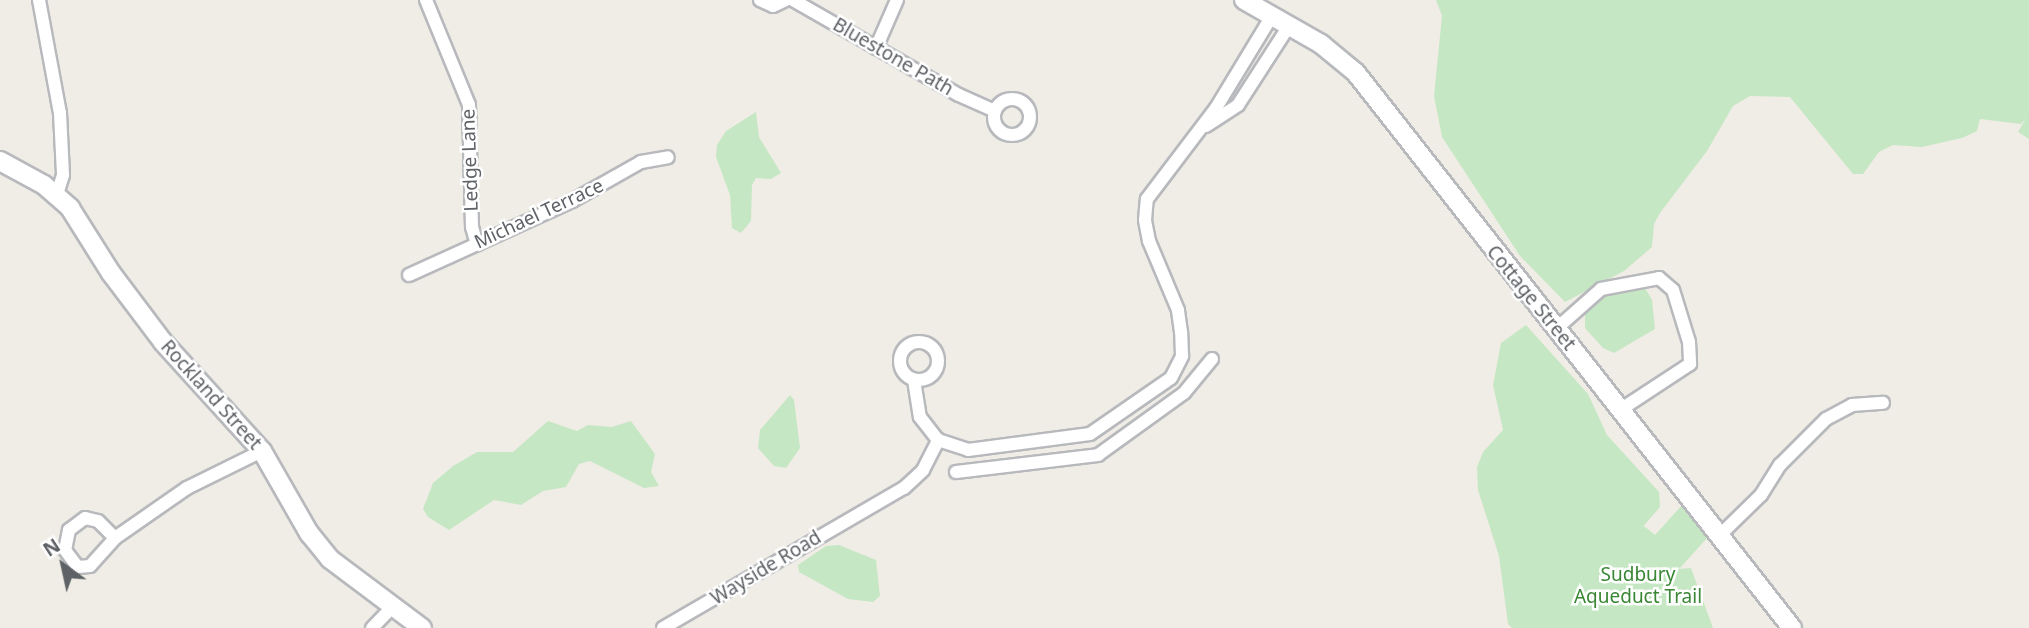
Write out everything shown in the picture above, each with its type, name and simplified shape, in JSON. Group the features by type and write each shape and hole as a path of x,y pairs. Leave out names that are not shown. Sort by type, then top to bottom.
{"street":[{"path":"39,0 59,105 63,175 57,195"},
{"name":"Ledge Lane","path":"426,0 468,105 477,244"},
{"path":"760,0 773,6 786,0"},
{"name":"Bluestone Path","path":"793,0 995,111"},
{"path":"876,48 897,0"},
{"name":"Cottage Street","path":"1244,0 1334,53 1356,73 1792,628"},
{"path":"914,380 920,417 938,440 968,450 1090,434 1171,378 1182,356 1178,310 1150,244 1145,218 1147,199 1199,129 1272,16"},
{"path":"1199,129 1238,104 1289,26"},
{"name":"Michael Terrace","path":"409,275 572,201 641,162 668,157"},
{"name":"Rockland Street","path":"0,161 57,195 79,219 111,273 163,342 262,451 317,545 348,577 422,628"},
{"path":"1556,330 1601,289 1659,278 1673,290 1689,342 1690,364 1620,410"},
{"path":"956,472 1097,455 1192,383 1212,359"},
{"path":"1176,368 1192,383"},
{"path":"1719,536 1762,495 1780,466 1826,419 1852,405 1883,402"},
{"path":"1090,434 1097,455"},
{"name":"Wayside Road","path":"663,628 904,488 923,470 938,440"},
{"path":"1010,446 1012,467"},
{"path":"115,538 198,481 262,451"},
{"path":"372,628 392,607"}],"green space":[{"path":"1436,0 2029,0 2029,139 2018,132 2026,118 2021,124 1980,119 1977,131 1962,138 1922,147 1893,145 1879,152 1863,174 1853,174 1790,97 1750,96 1733,106 1707,151 1660,213 1654,224 1652,247 1624,271 1565,302 1520,256 1442,137 1434,96 1442,16"},
{"path":"756,112 759,137 781,173 771,179 756,178 752,185 751,221 741,233 732,228 730,195 716,157 717,145 726,131"},
{"path":"1638,286 1645,288 1652,300 1655,329 1614,353 1603,348 1585,328 1585,311 1606,295"},
{"name":"Sudbury Aqueduct Trail","path":"1526,325 1588,394 1607,435 1659,492 1660,507 1641,529 1644,526 1655,535 1683,504 1708,537 1679,569 1691,568 1713,628 1512,628 1508,624 1499,556 1478,490 1477,467 1483,452 1503,430 1493,385 1501,343"},
{"path":"790,395 794,400 800,448 786,468 774,466 758,448 760,430"},
{"path":"548,421 577,431 588,425 612,427 631,421 655,454 651,472 659,486 644,488 590,461 579,464 566,487 543,491 521,505 494,500 449,530 428,517 423,509 433,483 453,466 477,452 513,452"},
{"path":"839,545 876,560 880,596 873,602 848,599 799,572 798,565 826,546"}]}
